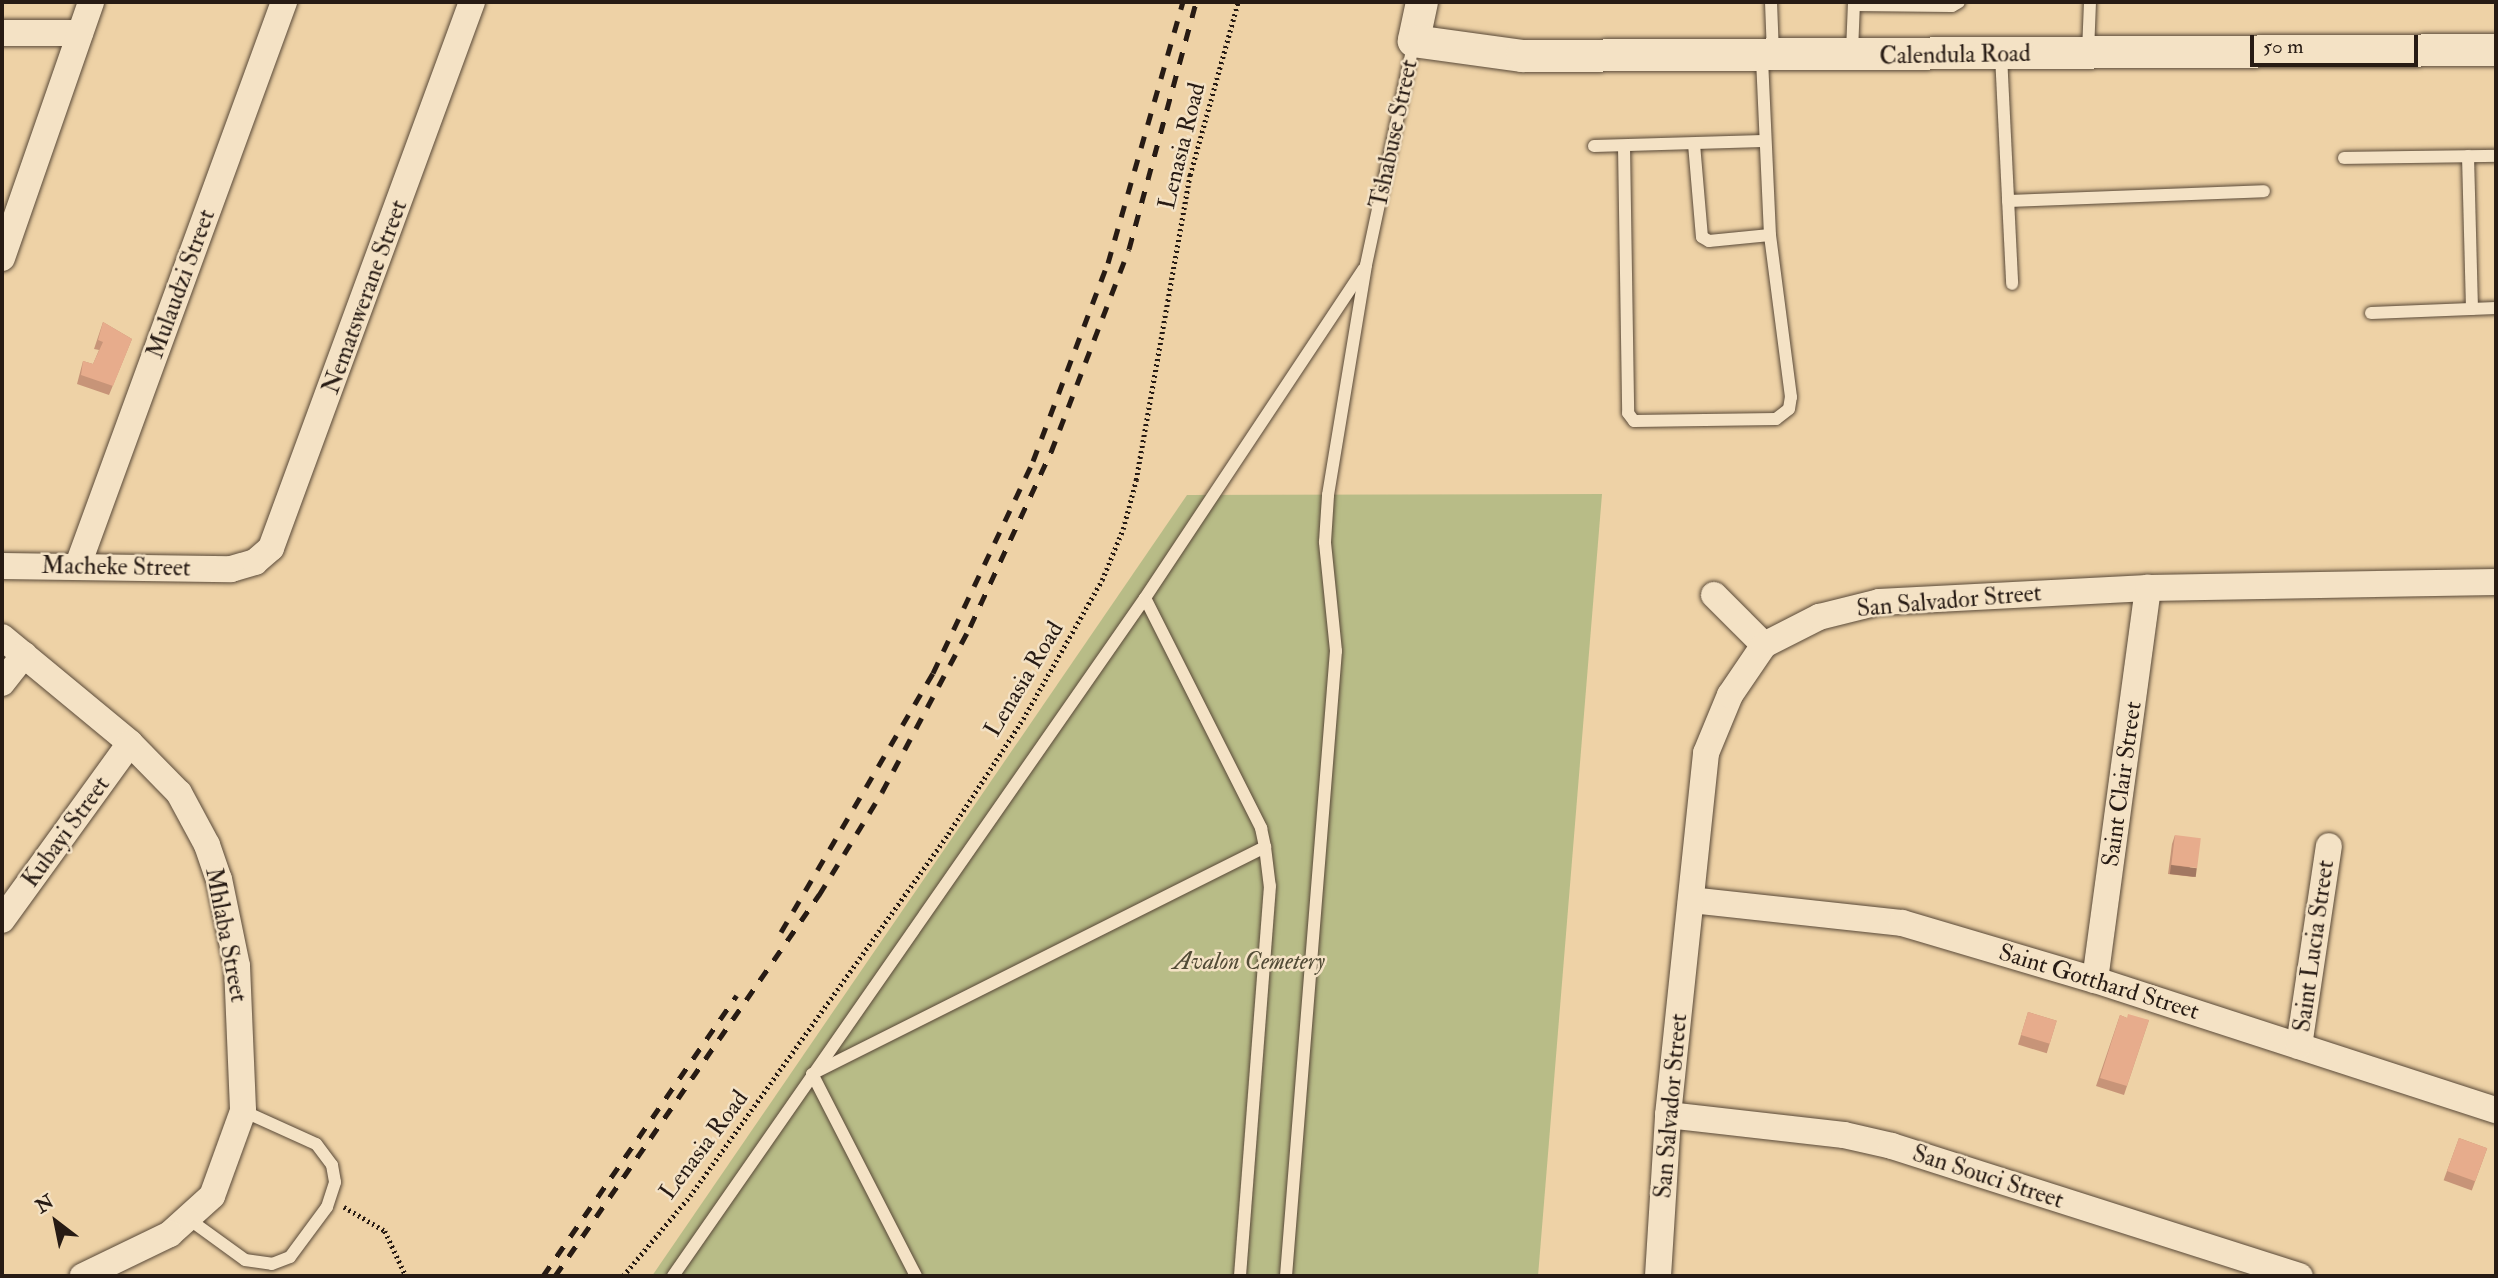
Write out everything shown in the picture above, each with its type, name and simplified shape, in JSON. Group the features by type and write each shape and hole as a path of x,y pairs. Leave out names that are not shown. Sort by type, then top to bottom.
{"street":[{"path":"2,258 10,212 91,2"},
{"name":"Mulaudzi Street","path":"78,565 284,2"},
{"name":"Nematswerane Street","path":"231,569 255,562 277,538 472,2"},
{"name":"Tshabuse Street","path":"1414,41 1422,2"},
{"path":"2,33 80,33"},
{"name":"Calendula Road","path":"1414,41 1522,56 1768,57 2496,50"},
{"name":"Macheke Street","path":"2,566 231,569"},
{"name":"San Salvador Street","path":"1658,1276 1668,1115 1706,753 1730,695 1763,645 1811,620 1860,605 2148,588 2496,582"},
{"name":"Saint Clair Street","path":"2095,979 2148,588"},
{"path":"1714,595 1763,645"},
{"name":"Mhlaba Street","path":"2,637 130,743 179,793 202,834 219,879 237,966 243,1111 212,1196 190,1220 146,1248 83,1276"},
{"path":"2,683 24,654"},
{"name":"Kubayi Street","path":"2,920 130,743"},
{"name":"Saint Lucia Street","path":"2299,1046 2329,846"},
{"name":"Saint Gotthard Street","path":"1691,900 1902,923 2095,979 2496,1110"},
{"name":"San Souci Street","path":"1668,1115 1844,1135 1892,1146 2300,1276"}],"lane":[{"path":"1624,146 1625,404 1634,421 1776,419 1790,410 1788,360 1769,235 1763,141 1770,2"},
{"path":"1852,56 1854,3 1952,6 1959,2"},
{"path":"2088,52 2090,2"},
{"name":"Tshabuse Street","path":"1286,1276 1336,651 1325,542 1328,495 1366,265 1414,41"},
{"path":"2001,55 2012,284"},
{"path":"1594,146 1763,141"},
{"path":"1694,144 1702,237 1709,241 1769,235"},
{"path":"2468,156 2472,309"},
{"path":"2344,158 2496,156"},
{"path":"2008,201 2264,191"},
{"path":"673,1276 1145,598 1366,265"},
{"path":"2371,313 2496,308"},
{"path":"1145,598 1261,828 1265,847 1270,886 1240,1276"},
{"path":"812,1074 1265,847"},
{"path":"812,1074 916,1276"},
{"path":"190,1220 245,1260 272,1264 290,1257 312,1233 330,1199 335,1182 332,1165 316,1143 243,1111"}],"path":[{"name":"Lenasia Road","path":"623,1276 690,1196 948,834 1023,719 1102,580 1123,529 1136,480 1190,175 1238,2"},
{"path":"330,1199 385,1231 406,1276"}],"green space":[{"name":"Avalon Cemetery","path":"1602,494 1538,1276 652,1276 1187,495"}],"building":[{"path":"103,322 132,339 113,386 81,375 83,361 93,364 103,342 98,340"},
{"path":"2175,835 2201,838 2197,868 2171,865"},
{"path":"2028,1012 2057,1021 2050,1044 2021,1035"},
{"path":"2128,1014 2149,1020 2127,1086 2100,1078 2120,1015 2127,1018"},
{"path":"2459,1138 2487,1148 2475,1181 2447,1171"}],"railway":[{"path":"781,932 933,673 1033,461 1108,263 1183,2"},
{"path":"555,1276 819,895 882,792 970,627 1051,452 1129,249 1196,2"},
{"path":"543,1276 737,995"}]}
